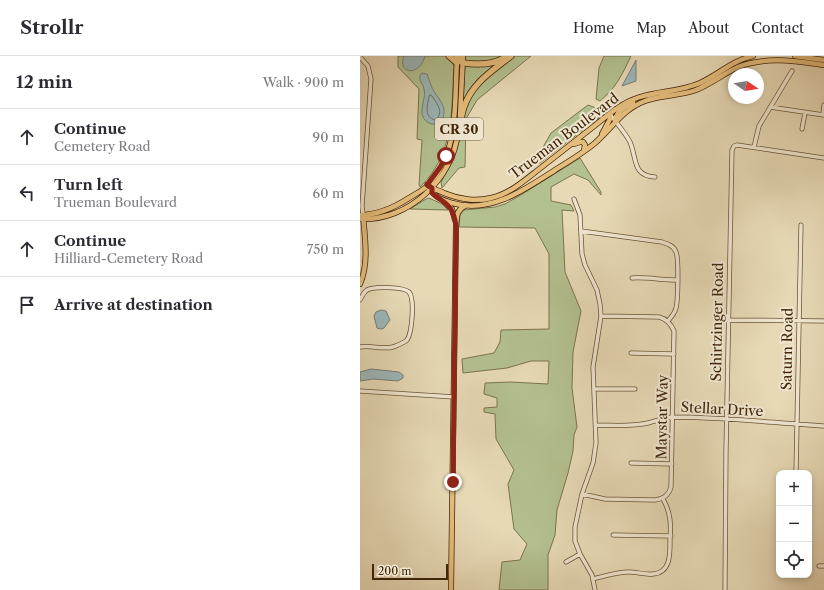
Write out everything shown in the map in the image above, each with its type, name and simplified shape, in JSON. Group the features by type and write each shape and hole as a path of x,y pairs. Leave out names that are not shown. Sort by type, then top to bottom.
{"highway":[{"path":"449,56 460,63 472,64 496,62 507,56"},
{"path":"458,56 460,63"},
{"path":"458,135 464,107 471,92 483,78 511,56"}],"main road":[{"name":"CR 30","path":"429,187 441,166 450,144 454,124 460,63 464,56"},
{"name":"Trueman Boulevard","path":"429,187 452,196 476,200 504,194 628,102 637,98 694,86 708,80 734,63 753,56"},
{"path":"795,56 824,60"},
{"name":"Trueman Boulevard","path":"443,200 465,206 492,204 515,194 583,151 600,138 627,111 646,100 689,92 703,87 737,67 750,62 777,59 824,65"},
{"name":"CR 30","path":"429,187 449,163 458,135 460,63"},
{"path":"615,122 615,117 619,111 637,98"},
{"path":"600,138 610,118 610,114"},
{"path":"568,147 577,142 583,142 585,145 583,151"},
{"path":"515,194 516,186"},
{"path":"360,284 365,262 362,217 389,209 429,187 432,193 443,200 453,212 456,226"},
{"path":"451,590 456,226 458,212 460,208 465,206"}],"street":[{"path":"360,57 368,66 371,79 362,217"},
{"path":"754,147 757,130 792,71"},
{"path":"770,107 823,115 824,105"},
{"path":"802,129 805,112"},
{"path":"610,114 630,141 639,169 646,176 655,177"},
{"name":"Schirtzinger Road","path":"725,590 726,418 732,150 734,146 737,145 824,158"},
{"path":"574,199 580,215 582,254 596,290 600,304 601,316 593,367 596,443 593,462 582,494 575,527 575,542 589,569 595,590"},
{"name":"Saturn Road","path":"796,470 801,225"},
{"path":"581,231 662,242 670,245 678,255 677,307 668,321 664,318 655,317 601,316"},
{"path":"632,278 642,277 662,280 677,280"},
{"path":"360,300 365,292 373,288 396,288 407,291 411,296 412,301 411,331 407,340 390,348 361,346 360,341"},
{"path":"728,320 824,321"},
{"name":"Maystar Way","path":"663,499 671,487 672,464 674,331 668,321"},
{"path":"631,353 674,354"},
{"path":"594,390 635,389"},
{"path":"360,391 454,397"},
{"name":"Stellar Drive","path":"596,425 634,425 673,417 726,418 824,426"},
{"path":"632,463 672,464"},
{"path":"582,494 612,500 663,499 668,509 670,518 669,561 666,568 661,572 652,574 623,572 593,579"},
{"path":"613,535 670,536"},
{"path":"566,562 580,554"}],"green space":[{"path":"398,56 445,56 453,63 454,66 451,115 445,146 440,160 420,187 422,140 417,139 419,89 398,67"},
{"path":"466,56 505,56 488,63 465,61"},
{"path":"514,56 531,56 477,100 466,119 465,167 459,168 442,188 441,182 456,153 465,111 470,97 482,80"},
{"path":"604,56 631,56 618,81 600,101 596,99 599,68"},
{"path":"503,60 481,78 463,104 465,65"},
{"path":"588,105 600,111 601,116 540,163 534,163 551,133"},
{"path":"580,158 601,192 601,195 588,180 574,174 551,187 551,201 571,205 574,211 562,210 565,272 581,311 573,352 572,388 577,427 574,435 573,451 568,473 557,510 555,535 548,555 548,590 499,590 502,562 520,560 527,544 514,529 508,484 514,470 496,439 495,414 484,412 484,408 497,407 497,398 484,394 485,383 511,382 548,384 549,361 531,361 507,368 463,373 462,359 494,353 500,342 501,330 549,329 549,254 535,228 459,227 460,215 464,210 495,207 505,204"},
{"path":"429,198 442,204 448,210 410,209"}],"water":[{"path":"404,56 425,56 418,68 410,71 403,66"},
{"path":"636,60 636,81 622,86"},
{"path":"422,73 427,74 432,89 443,105 444,109 443,118 441,121 434,124 427,121 422,114 424,92 420,75"},
{"path":"381,310 386,311 390,320 384,328 381,329 377,328 374,316 376,312"},
{"path":"371,369 399,372 403,375 403,378 398,381 373,379 360,381 360,372"}],"route":[{"path":"446,156 441,166 427,185 432,188 432,193 443,200 452,209 456,226 453,482"}]}
